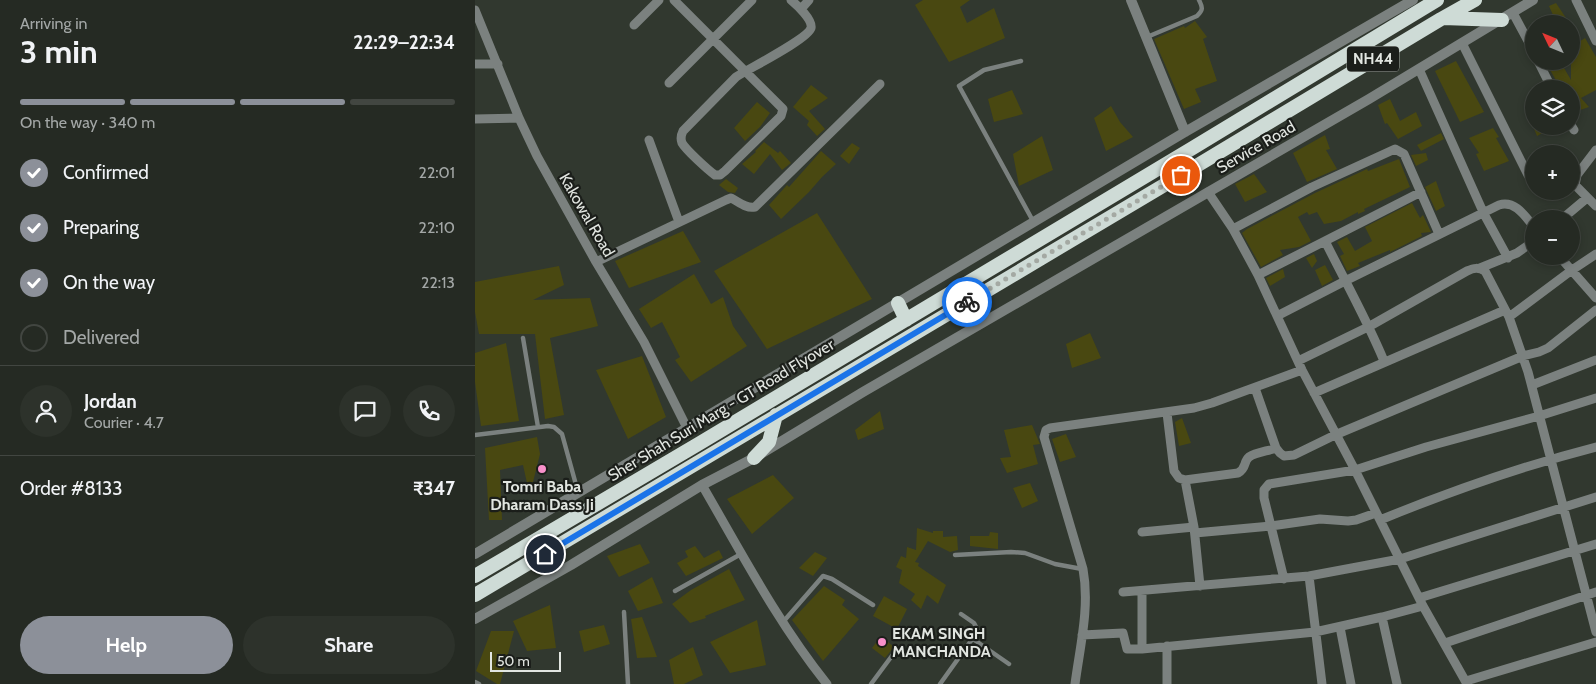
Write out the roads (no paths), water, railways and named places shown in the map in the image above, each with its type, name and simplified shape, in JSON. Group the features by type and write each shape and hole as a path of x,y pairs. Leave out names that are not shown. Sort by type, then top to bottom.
{"highway":[{"name":"NH44","path":"906,320 1191,150 1437,0"},
{"name":"NH44","path":"777,415 1475,0"},
{"path":"1443,18 1508,16"},
{"path":"898,303 906,320"},
{"name":"Sher Shah Suri Marg - GT Road Flyover","path":"475,576 906,320"},
{"path":"754,458 769,442 777,415"},
{"name":"Sher Shah Suri Marg - GT Road Flyover","path":"475,596 777,415"}],"street":[{"path":"634,25 659,0"},
{"path":"674,0 714,39 746,71 781,106 783,113 720,175 715,175 686,148 682,143 683,131 725,87 746,71 807,34 811,28 810,22 801,9 791,0"},
{"path":"669,83 752,0"},
{"path":"801,9 809,0"},
{"path":"1131,0 1185,132"},
{"path":"475,554 579,494 1185,132 1413,0"},
{"name":"Service Road","path":"475,619 571,565 702,485 754,458 880,382 1419,69 1533,0"},
{"path":"1576,0 1596,41"},
{"name":"Kakowal Road","path":"475,10 519,118 537,156 596,262 644,342 687,428"},
{"path":"1508,16 1525,40"},
{"path":"1462,43 1525,169"},
{"path":"475,64 498,64"},
{"path":"1419,69 1484,214 1508,258"},
{"path":"596,262 731,198 751,208 755,207 880,84"},
{"path":"475,119 519,118"},
{"path":"649,140 679,222"},
{"path":"1233,229 1312,187 1395,149 1404,154 1439,234"},
{"path":"1596,150 1575,180 1575,184 1596,206"},
{"path":"1208,192 1233,229 1258,275 1300,366 1335,435 1355,470 1421,602 1466,683 1596,642"},
{"path":"1258,275 1421,192"},
{"path":"1573,210 1587,198"},
{"path":"1277,316 1499,205 1511,204 1525,217"},
{"path":"1325,241 1370,326 1384,361"},
{"path":"1075,684 1082,635 1086,585 1044,433 1050,428 1167,413 1213,403 1255,388 1300,366 1467,270 1480,268 1508,258 1525,247"},
{"path":"1314,393 1384,361 1507,313 1596,254"},
{"path":"1567,265 1596,298"},
{"path":"1480,268 1487,274 1507,313 1523,356 1596,632"},
{"path":"1255,388 1276,448 1284,456 1294,455 1335,435 1523,356 1548,348 1596,310"},
{"path":"1532,386 1596,360"},
{"path":"1284,579 1263,494 1269,484 1355,470 1426,447 1539,416 1596,398"},
{"path":"1167,413 1174,471 1179,478 1185,480 1238,473 1244,468 1251,456 1276,448"},
{"path":"1142,532 1271,526 1320,519 1348,521 1378,516 1551,458 1596,447"},
{"path":"1185,480 1194,530 1200,586"},
{"path":"702,485 783,622 806,658 827,684"},
{"path":"1123,592 1309,576 1400,558 1596,498"},
{"path":"1082,635 1123,633 1127,649 1142,649 1340,628 1382,617 1421,602 1596,544"},
{"path":"1309,576 1322,684"},
{"path":"1142,591 1142,649"},
{"path":"1445,643 1596,592"},
{"path":"1382,617 1397,684"},
{"path":"1340,628 1351,684"},
{"path":"1167,646 1167,684"}],"lane":[{"path":"1147,37 1197,16 1202,12 1203,8 1199,0"},
{"path":"1021,62 984,70 959,86 1033,222"},
{"path":"523,338 538,427"},
{"path":"475,435 538,427 554,427 562,434 579,494"},
{"path":"675,591 742,553"},
{"path":"955,555 1025,553 1055,564 1083,569"},
{"path":"783,622 823,576 832,579 873,605"},
{"path":"624,612 628,684"},
{"path":"940,684 978,631 977,627 961,614"},
{"path":"973,639 1009,664"},
{"path":"871,684 897,649"},
{"path":"475,682 479,684"}],"place":[{"name":"Tomri Baba Dharam Dass Ji","path":"542,469"},
{"name":"EKAM SINGH MANCHANDA","path":"882,642"}]}
